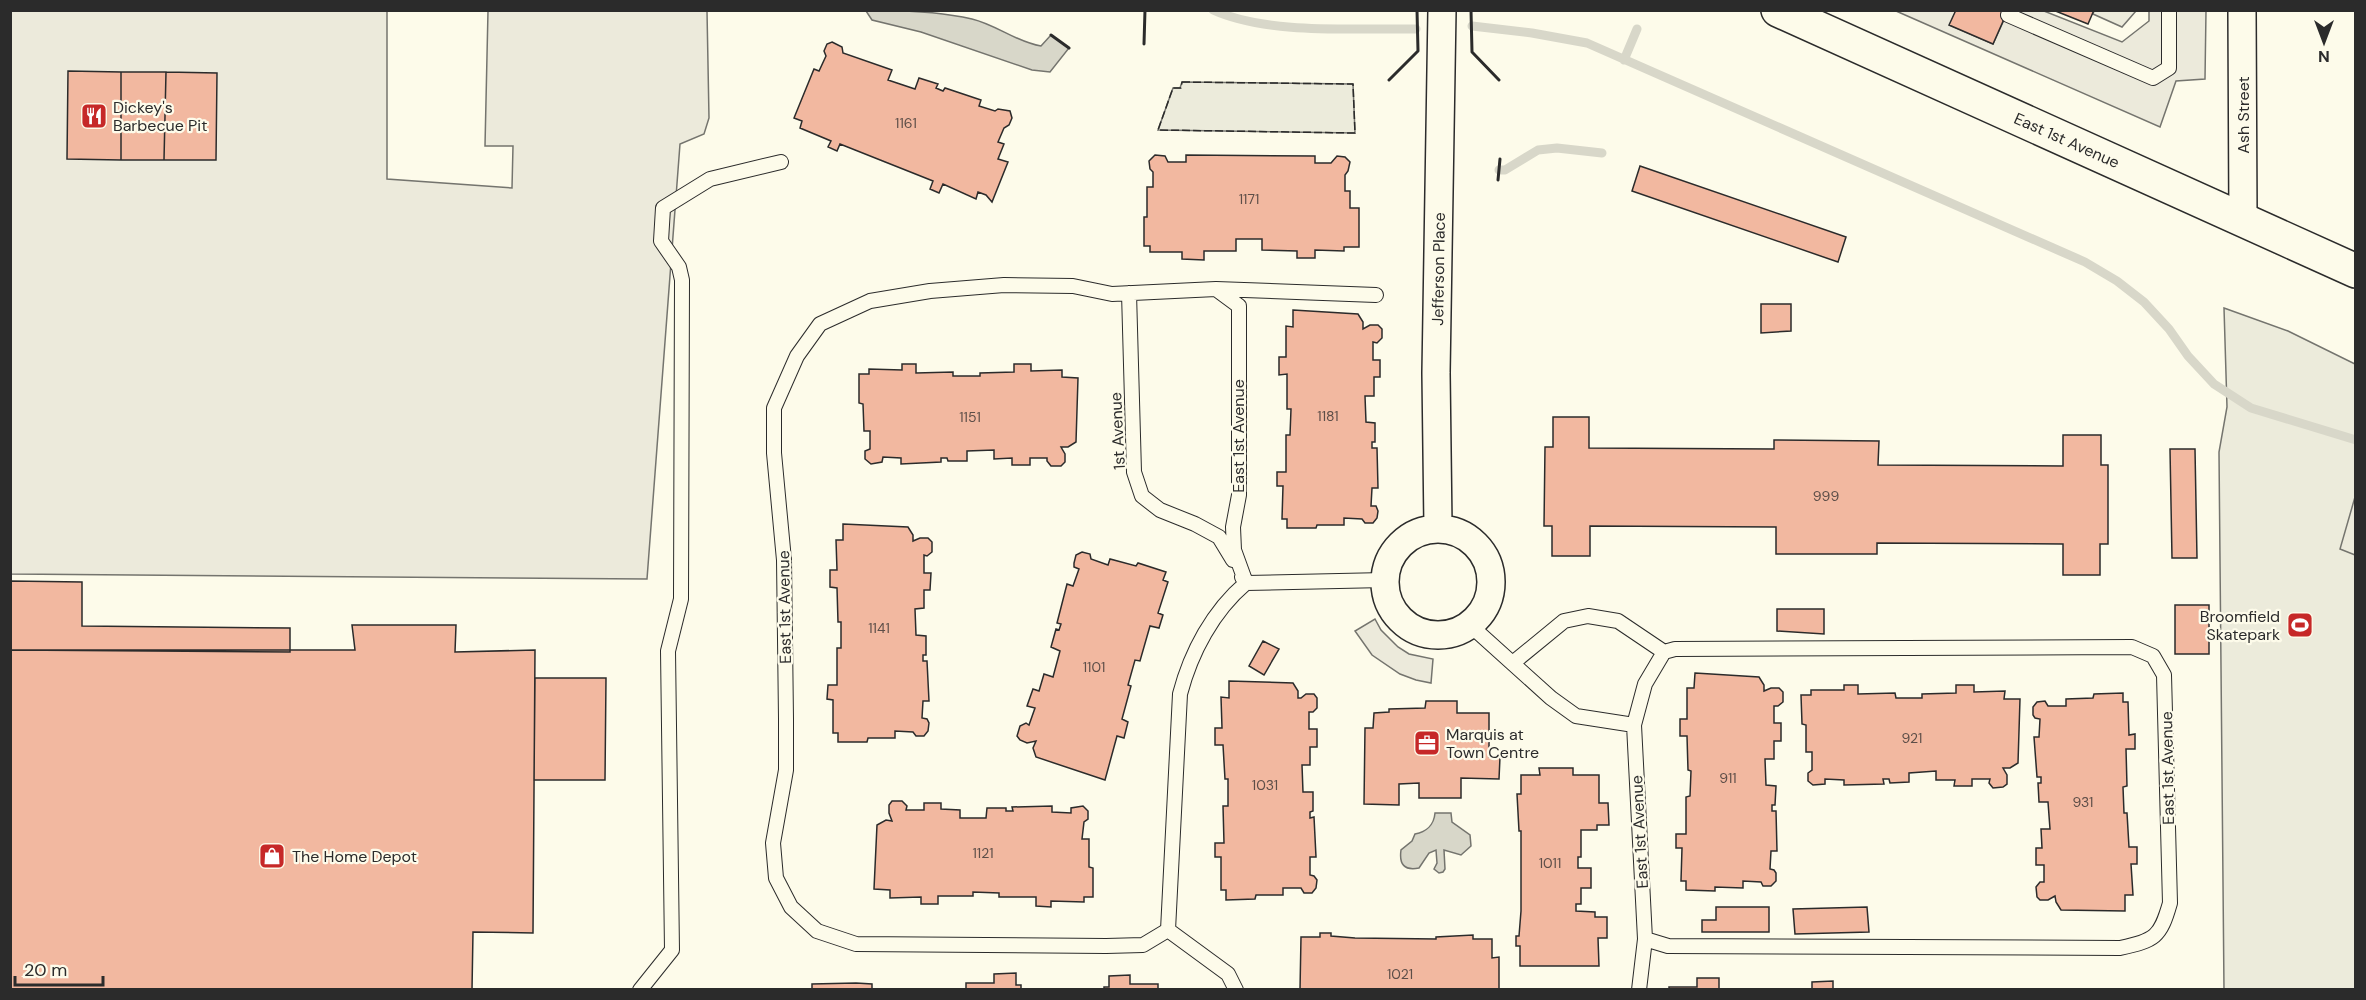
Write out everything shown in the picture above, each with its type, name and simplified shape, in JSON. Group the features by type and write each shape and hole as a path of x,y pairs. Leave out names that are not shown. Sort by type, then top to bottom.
{"street":[{"name":"Jefferson Place","path":"1438,528 1436,373 1442,10"},
{"name":"East 1st Avenue","path":"1778,10 2355,271"},
{"name":"Ash Street","path":"2242,10 2243,220"},
{"path":"1438,528 1464,535 1477,546 1487,561 1491,578 1490,596 1483,611 1470,625 1455,633 1438,636 1422,633 1407,625 1394,613 1387,598 1384,580 1388,562 1398,547 1412,535 1438,528"}],"lane":[{"path":"2008,15 2153,78 2169,68 2169,10"},
{"path":"640,990 672,950 668,651 681,598 682,280 678,267 661,241 663,208 710,179 781,162"},
{"name":"East 1st Avenue","path":"1168,930 1143,945 856,944 817,931 791,906 776,878 773,843 786,770 784,560 774,453 774,408 797,356 820,324 870,302 930,291 1004,285 1073,286 1112,294 1216,289 1376,295"},
{"name":"East 1st Avenue","path":"1216,289 1239,306 1239,495 1233,527 1234,550 1246,583"},
{"name":"1st Avenue","path":"1129,293 1134,472 1142,496 1160,510 1195,524 1219,537 1246,583"},
{"path":"1236,990 1228,974 1168,930 1180,694 1188,664 1227,600 1246,583 1384,580"},
{"path":"1514,662 1564,621 1588,616 1618,621 1664,652"},
{"path":"1470,625 1514,662 1551,698 1576,716 1634,725"},
{"name":"East 1st Avenue","path":"1639,990 1645,939 1634,725 1645,684 1664,652 1675,649 2132,647 2153,656 2164,675 2170,903 2162,929 2144,943 2120,948 1668,946 1645,939"}],"shaded area":[{"path":"2094,10 2136,11 2122,27 2093,14"},
{"path":"11,11 387,11 387,179 512,188 513,146 485,146 488,11 707,11 709,118 704,134 680,144 647,579 11,574"},
{"path":"866,11 919,12 959,16 990,25 1023,41 1041,46 1051,35 1069,48 1050,72 1032,70 921,32 872,20"},
{"path":"1896,11 1956,11 1950,25 1993,44 2008,11 2044,11 2122,42 2149,21 2149,11 2206,11 2205,79 2176,81 2160,127"},
{"path":"1182,82 1353,84 1355,133 1158,130 1173,88 1180,88"},
{"path":"2224,308 2288,331 2355,364 2356,989 2224,990 2219,452 2227,407"},
{"path":"2355,497 2356,555 2340,549"},
{"path":"1375,619 1381,630 1398,647 1409,654 1433,659 1431,683 1400,674 1372,655 1355,631"},
{"path":"1435,813 1451,813 1452,822 1470,835 1471,846 1461,855 1444,850 1445,869 1443,872 1439,873 1434,869 1437,863 1436,850 1429,853 1419,868 1406,867 1402,863 1401,850 1412,841 1415,834 1429,827"}],"building":[{"path":"1956,10 2008,10 1993,44 1949,25"},
{"path":"2053,10 2094,10 2088,24"},
{"path":"832,42 842,47 843,53 892,70 888,80 915,89 919,78 938,84 936,88 943,91 945,88 981,100 979,106 995,111 998,109 1010,111 1012,118 1009,125 1004,128 998,142 1004,144 998,159 1008,162 992,202 986,195 978,192 976,199 943,184 939,193 930,189 933,181 840,144 837,151 828,147 831,141 800,128 802,121 794,118 814,69 819,71 826,56 824,51 827,44"},
{"name":"Dickey's Barbecue Pit","path":"68,71 121,72 121,160 67,159"},
{"path":"121,72 166,72 164,160 121,160"},
{"path":"166,72 217,73 216,160 164,160"},
{"path":"1155,155 1165,156 1168,162 1186,162 1186,155 1315,156 1315,163 1331,163 1337,156 1345,157 1350,162 1345,175 1345,191 1350,191 1350,208 1359,208 1359,247 1344,247 1344,251 1315,250 1315,258 1297,258 1297,251 1262,250 1262,239 1236,239 1236,251 1204,251 1204,260 1182,259 1182,252 1150,252 1150,246 1144,246 1144,217 1147,217 1147,187 1153,187 1153,172 1149,161"},
{"path":"1640,166 1846,237 1838,262 1632,191"},
{"path":"1761,304 1791,304 1791,331 1761,333"},
{"path":"1293,310 1358,314 1363,322 1363,329 1370,325 1378,325 1382,329 1382,338 1377,343 1373,342 1373,360 1380,360 1380,377 1374,377 1374,396 1365,396 1366,422 1375,423 1375,442 1372,442 1372,448 1377,448 1378,488 1372,488 1371,506 1376,506 1378,511 1373,523 1365,523 1362,519 1344,518 1344,525 1287,528 1287,519 1282,519 1283,486 1277,486 1277,472 1286,472 1286,435 1290,435 1291,409 1287,409 1287,374 1279,375 1279,357 1286,357 1286,326 1293,327"},
{"path":"902,364 916,364 916,373 953,372 953,376 1014,372 1014,364 1031,364 1031,371 1062,370 1062,377 1078,378 1076,442 1068,447 1061,447 1065,454 1065,462 1061,466 1051,466 1047,458 1030,458 1030,465 1012,465 1012,458 994,459 994,450 967,451 967,461 948,461 947,458 941,458 941,462 901,464 901,458 883,457 882,462 871,464 865,459 865,451 870,449 870,431 864,431 863,404 859,403 859,374 869,374 869,369 902,370"},
{"path":"1553,417 1589,417 1589,448 1774,449 1774,440 1879,441 1878,465 2063,466 2063,435 2101,435 2101,465 2108,465 2108,544 2100,544 2100,575 2063,575 2063,544 1877,543 1877,554 1776,554 1776,527 1590,526 1590,556 1552,556 1552,526 1544,526 1545,447 1553,447"},
{"path":"2170,449 2195,449 2197,558 2172,558"},
{"path":"843,524 908,527 913,535 913,541 928,538 932,542 932,552 927,556 924,555 924,573 931,573 930,590 924,590 924,608 915,609 916,635 926,636 926,655 923,655 923,661 927,661 929,701 923,701 922,718 927,719 929,723 928,731 924,736 916,736 913,732 895,731 895,738 868,738 867,742 838,742 838,733 833,733 833,700 827,699 828,685 837,685 837,648 841,648 841,622 838,622 837,588 830,587 830,570 837,570 836,540 843,540"},
{"path":"1082,552 1090,554 1091,559 1108,565 1110,559 1136,566 1138,563 1166,572 1163,580 1168,582 1158,613 1163,615 1159,628 1150,626 1140,661 1135,660 1122,719 1128,722 1124,738 1117,736 1105,780 1036,757 1033,748 1036,741 1027,743 1017,736 1020,726 1026,723 1029,725 1035,708 1027,706 1033,689 1039,691 1044,674 1053,677 1060,651 1051,647 1056,629 1059,630 1061,624 1057,623 1067,584 1073,586 1079,569 1074,567 1076,555"},
{"path":"10,581 82,582 82,626 290,628 290,652 10,650"},
{"path":"2175,605 2209,605 2209,654 2175,654"},
{"path":"1777,609 1824,609 1824,634 1777,631"},
{"name":"The Home Depot","path":"352,625 456,625 455,652 535,650 533,933 473,932 472,990 10,990 10,650 355,650"},
{"path":"1263,641 1279,649 1264,675 1249,666"},
{"path":"1695,673 1759,677 1764,685 1764,691 1779,688 1783,692 1783,702 1774,706 1774,723 1781,723 1781,741 1774,741 1774,759 1765,759 1766,785 1776,786 1775,805 1772,805 1772,811 1776,811 1777,851 1771,851 1770,869 1776,873 1776,881 1771,886 1763,886 1761,882 1743,881 1743,888 1715,887 1715,891 1686,890 1686,881 1681,881 1682,848 1676,848 1676,834 1686,834 1686,797 1690,796 1691,771 1688,770 1687,736 1680,736 1680,719 1687,719 1687,688 1694,688"},
{"path":"535,678 606,678 605,780 534,780"},
{"path":"1229,681 1293,683 1298,691 1298,698 1306,694 1314,694 1317,698 1317,708 1309,712 1309,729 1317,729 1317,747 1310,747 1310,765 1302,765 1303,792 1313,792 1313,811 1310,812 1310,818 1314,817 1316,857 1310,857 1310,875 1317,880 1316,888 1312,893 1304,893 1301,888 1283,888 1283,895 1256,895 1255,899 1226,900 1226,890 1221,890 1221,857 1215,857 1215,843 1224,843 1223,806 1228,806 1228,779 1225,779 1223,745 1215,745 1215,728 1222,728 1221,697 1229,698"},
{"path":"1844,685 1858,685 1858,694 1895,693 1896,698 1922,698 1922,694 1956,693 1956,685 1974,685 1974,692 2005,691 2004,699 2020,699 2018,763 2010,768 2003,768 2007,775 2007,784 1993,788 1989,783 1990,779 1972,779 1972,786 1954,786 1955,780 1936,780 1936,771 1909,773 1909,782 1890,783 1889,779 1883,779 1884,784 1844,785 1844,780 1825,779 1825,784 1813,785 1808,781 1808,773 1812,770 1812,752 1806,752 1806,725 1802,724 1801,695 1811,695 1811,690 1844,690"},
{"path":"2123,693 2123,702 2128,702 2129,735 2135,734 2135,749 2126,749 2127,786 2123,787 2129,847 2137,847 2137,864 2131,864 2133,895 2125,895 2125,911 2061,910 2055,896 2048,900 2040,900 2037,897 2036,887 2040,882 2044,882 2044,865 2036,865 2036,848 2042,848 2041,829 2050,829 2048,802 2039,802 2038,783 2041,783 2041,777 2037,777 2034,737 2039,737 2040,719 2033,715 2033,707 2037,702 2045,701 2048,706 2066,706 2066,699 2093,698 2094,694"},
{"name":"Marquis at Town Centre","path":"1426,701 1457,701 1457,713 1489,713 1489,757 1500,757 1499,779 1461,778 1461,798 1419,798 1419,783 1399,784 1399,805 1364,804 1365,728 1373,728 1374,713 1389,712 1389,709 1425,708"},
{"path":"1539,768 1573,768 1573,775 1599,775 1599,803 1608,803 1609,825 1597,825 1597,830 1581,830 1581,857 1578,857 1578,868 1591,868 1591,888 1581,888 1581,904 1576,904 1576,911 1595,912 1595,917 1607,917 1607,938 1598,938 1599,966 1520,966 1520,946 1516,946 1521,911 1521,831 1519,831 1517,794 1521,794 1521,775 1540,775"},
{"path":"892,801 902,801 907,806 906,810 924,810 924,803 941,803 941,809 960,810 960,818 986,818 987,808 1006,808 1006,811 1013,811 1012,807 1052,806 1052,812 1071,813 1071,808 1083,806 1088,811 1088,819 1084,822 1082,839 1089,839 1089,867 1093,868 1093,897 1084,897 1084,902 1051,901 1051,907 1036,906 1036,897 999,897 999,893 973,892 973,896 938,896 938,904 921,904 921,897 890,898 890,890 874,889 877,825 886,820 892,821 889,805"},
{"path":"1716,907 1769,907 1769,932 1702,932 1702,920 1716,920"},
{"path":"1867,907 1869,932 1795,934 1793,909"},
{"path":"1320,933 1355,938 1436,939 1436,937 1473,935 1473,939 1492,939 1492,958 1499,957 1499,990 1300,990 1301,937 1320,937"},
{"path":"1016,973 1016,985 1021,985 1021,990 966,990 966,983 994,983 994,974"},
{"path":"1130,975 1130,984 1158,984 1158,990 1104,990 1104,987 1109,987 1109,976"},
{"path":"1697,978 1719,978 1719,990 1669,990 1669,987 1697,987"},
{"path":"1833,981 1833,990 1812,990 1812,982"},
{"path":"812,984 872,984 872,989 900,990 759,990 812,989"}],"waterway":[{"path":"1213,10 1235,18 1285,27 1416,29"},
{"path":"1472,26 1532,33 1587,43 2085,262 2117,281 2144,302 2214,384 2251,408 2356,440"},
{"path":"1624,60 1637,29"},
{"path":"1499,170 1505,170 1538,150 1557,148 1602,153"}],"fence":[{"path":"1182,82 1353,84 1355,133 1158,130 1173,88 1181,88 1182,82"}],"wall":[{"path":"1144,44 1145,10"},
{"path":"1389,80 1418,51 1417,10"},
{"path":"1471,10 1472,52 1499,80"},
{"path":"1051,35 1069,48"},
{"path":"1498,180 1500,159"}],"place":[{"name":"Dickey's Barbecue Pit","path":"94,116"},
{"name":"Broomfield Skatepark","path":"2300,625"},
{"name":"Marquis at Town Centre","path":"1427,743"},
{"name":"The Home Depot","path":"272,856"}]}
